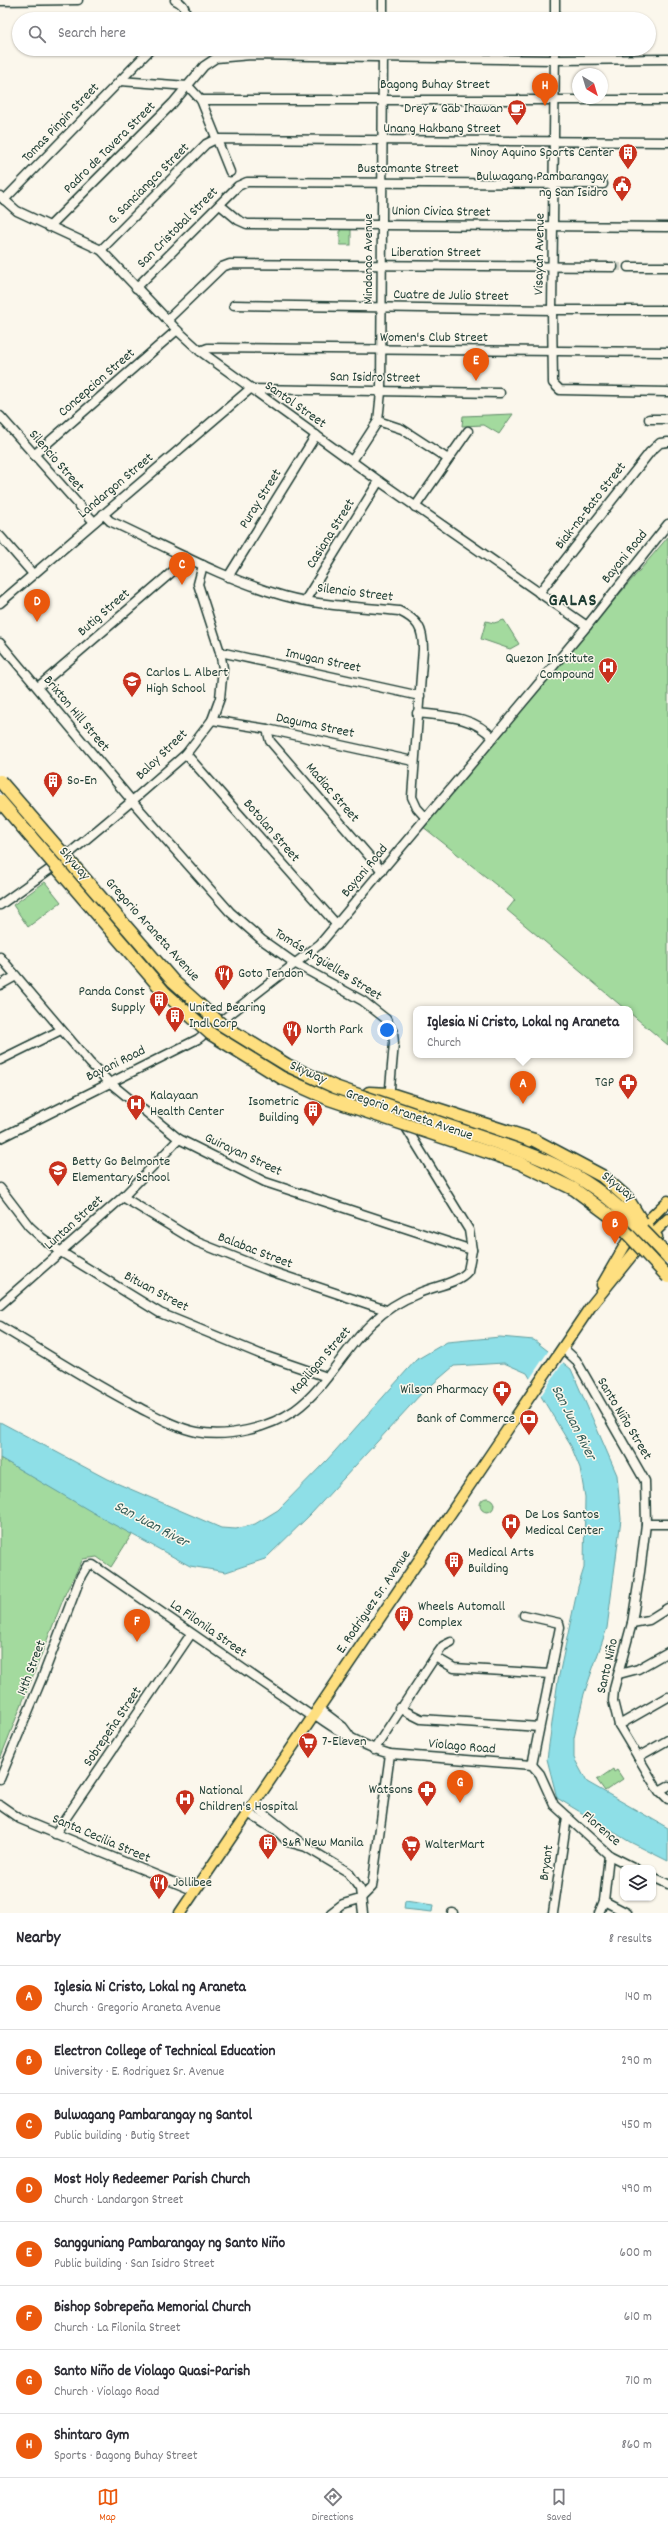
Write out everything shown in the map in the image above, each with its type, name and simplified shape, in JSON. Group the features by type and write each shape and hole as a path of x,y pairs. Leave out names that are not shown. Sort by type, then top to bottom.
{"highway":[{"name":"Skyway","path":"0,782 173,981 222,1025 287,1065 335,1087 550,1161 597,1188 621,1207 662,1247 668,1257"},
{"name":"Skyway","path":"0,801 164,992 211,1034 282,1078 329,1099 520,1163 574,1189 613,1218 668,1277"},
{"path":"0,805 31,836"},
{"path":"369,1093 390,1098 402,1098 534,1140 586,1166 627,1198 662,1247"}],"main road":[{"name":"Gregorio Araneta Avenue","path":"0,777 176,980 223,1022 290,1060 369,1093"},
{"name":"Gregorio Araneta Avenue","path":"0,805 163,994 207,1034 282,1081 329,1103 522,1168 545,1178 590,1204 637,1249 668,1283"},
{"name":"Gregorio Araneta Avenue","path":"390,1098 552,1156 599,1184 653,1232 662,1247"},
{"name":"E. Rodriguez Sr. Avenue","path":"180,1913 591,1306 628,1240 668,1201"},
{"name":"E. Rodriguez Sr. Avenue","path":"591,1306 637,1249 668,1219"}],"street":[{"path":"0,1 78,0"},
{"path":"175,0 184,7 184,12"},
{"path":"383,0 383,12"},
{"path":"555,0 555,12"},
{"name":"Tomas Pinpin Street","path":"2,198 145,56"},
{"name":"Padro de Tavera Street","path":"49,227 188,86 204,66 222,57 236,56"},
{"name":"Mindanao Avenue","path":"352,461 378,421 381,392 383,56"},
{"name":"Padro de Tavera Street","path":"457,56 555,60 668,59"},
{"name":"Visayan Avenue","path":"555,56 552,310 552,351 555,388 564,390 668,392"},
{"name":"Tomas Pinpin Street","path":"120,81 188,86"},
{"path":"188,86 201,100 230,172"},
{"name":"Bagong Buhay Street","path":"201,100 383,98 668,100"},
{"name":"Unang Hakbang Street","path":"216,139 383,142 668,142"},
{"name":"G. Sanciangco Street","path":"101,250 206,144 216,139"},
{"name":"Bustamante Street","path":"238,186 247,182 382,181 554,182 603,184"},
{"name":"San Cristobal Street","path":"136,288 238,186"},
{"name":"Santol Street","path":"2,198 17,211 101,250 176,330 200,351 250,389 379,481 587,626"},
{"name":"Union Civica Street","path":"220,205 238,220 247,224 668,227"},
{"name":"Liberation Street","path":"167,320 222,267 234,264 609,267"},
{"path":"628,267 668,267"},
{"name":"Cuatre de Julio Street","path":"234,305 552,310 668,310"},
{"name":"Concepcion Street","path":"34,454 176,330"},
{"name":"Women's Club Street","path":"200,351 208,348 668,352"},
{"name":"San Isidro Street","path":"250,389 500,394"},
{"name":"Landargon Street","path":"0,603 250,389"},
{"name":"Silencio Street","path":"0,416 94,522"},
{"path":"649,419 668,419"},
{"path":"378,421 402,429 448,459"},
{"path":"415,506 468,431"},
{"name":"Puray Street","path":"228,577 316,435"},
{"name":"Biak-na-Bato Street","path":"539,593 650,452 660,443 668,442"},
{"name":"Casiana Street","path":"306,600 379,481"},
{"name":"Silencio Street","path":"103,514 110,521 228,577 286,597 399,611 412,617 423,634 420,696 413,761 412,797 417,808 426,818"},
{"name":"Bayani Road","path":"0,1138 207,1034 320,944 587,626 668,524"},
{"path":"0,536 33,574"},
{"name":"Butig Street","path":"38,687 179,566 186,557"},
{"name":"Baloy Street","path":"0,905 67,856 186,754 212,720 220,698 223,680 220,652 198,584 203,565"},
{"name":"Brixton Hill Street","path":"0,643 132,801"},
{"name":"Imugan Street","path":"220,652 420,696"},
{"path":"417,713 468,720 479,726 493,738"},
{"name":"Daguma Street","path":"212,720 267,729 413,761"},
{"name":"Madiac Street","path":"267,729 270,741 382,871"},
{"name":"Botolan Street","path":"186,754 336,925"},
{"name":"Tomás Argüelles Street","path":"132,801 230,912 262,940 296,964 363,1001 386,1019 393,1032 394,1043 390,1098"},
{"name":"Guirayan Street","path":"0,957 61,1030 109,1082 180,1139 265,1182 472,1250"},
{"path":"0,984 16,976"},
{"path":"0,1060 61,1030"},
{"name":"Kapiligan Street","path":"0,1326 120,1398 149,1413 196,1432 236,1432 268,1424 296,1409 327,1377 370,1324 386,1310 418,1293 464,1275 468,1271 472,1250 469,1230 407,1129"},
{"name":"Luntan Street","path":"0,1305 123,1197 180,1139"},
{"name":"Bituan Street","path":"0,1188 29,1226 61,1252 160,1313 260,1354 327,1377"},
{"name":"Balabac Street","path":"123,1197 197,1242 267,1270 386,1310"},
{"name":"Santo Niño Street","path":"560,1352 572,1355 645,1481 646,1524"},
{"path":"646,1524 668,1524"},
{"name":"Santo Niño","path":"646,1524 632,1623 614,1689 614,1702 619,1725 659,1791 668,1799"},
{"name":"La Filonila Street","path":"87,1566 93,1565 191,1634 315,1713"},
{"name":"14th Street","path":"0,1779 43,1676 81,1576 87,1566"},
{"path":"632,1623 649,1620 668,1608"},
{"path":"524,1614 559,1623 560,1627 532,1765"},
{"name":"Sobrepeña Street","path":"55,1834 191,1634"},
{"path":"374,1750 435,1656 443,1646 452,1642"},
{"path":"619,1674 638,1668 668,1652"},
{"path":"435,1656 454,1668 550,1674"},
{"path":"619,1725 668,1697"},
{"path":"400,1708 420,1719 539,1726"},
{"name":"Violago Road","path":"315,1713 339,1732 350,1735 374,1750 390,1754 532,1765"},
{"path":"638,1757 668,1740"},
{"path":"331,1913 343,1904 360,1899 372,1887 390,1754"},
{"name":"Florence","path":"532,1765 540,1774 554,1805 609,1855 629,1865"},
{"path":"659,1791 668,1786"},
{"name":"Santa Cecilia Street","path":"0,1805 20,1819 195,1891"},
{"path":"254,1805 273,1825"},
{"path":"248,1813 299,1839 306,1847 348,1872 360,1889 360,1899 363,1913"},
{"name":"Bryant","path":"552,1913 567,1817"},
{"path":"599,1913 604,1901 609,1855"},
{"path":"656,1878 668,1884"},
{"path":"604,1901 627,1913"}],"green space":[{"path":"340,228 351,228 351,245 340,245"},
{"path":"513,414 499,434 484,425 462,426 463,416"},
{"name":"Quezon Institute Compound","path":"668,537 668,1045 633,1016 633,1006 621,1006 507,910 515,900 422,826"},
{"path":"504,620 519,644 510,649 481,639 486,621 494,623"},
{"path":"45,882 61,902 28,927 13,905"},
{"path":"0,1458 132,1534 111,1567 97,1557 83,1559 66,1592 0,1759"},
{"path":"484,1498 490,1498 494,1502 494,1508 490,1512 484,1512 480,1508 480,1502"},
{"path":"613,1769 614,1772 617,1770 623,1779 605,1791 597,1780"}],"water":[{"name":"San Juan River","path":"500,1337 534,1340 571,1369 617,1475 621,1519 607,1628 584,1694 574,1738 574,1758 587,1782 668,1828 668,1861 630,1842 557,1798 547,1759 558,1680 578,1587 584,1568 585,1497 580,1468 571,1446 527,1373 504,1363 454,1366 420,1395 311,1514 265,1559 226,1572 190,1566 109,1522 0,1458 0,1422 107,1479 221,1528 236,1529 255,1524 278,1510 327,1460 416,1360 447,1342"},
{"path":"405,1901 433,1905 432,1912 404,1909"}],"pier":[{"path":"549,1350 564,1361 540,1397 529,1380"}],"tunnel":[{"path":"613,267 628,267"}],"place":[{"name":"Shintaro Gym","path":"545,106"},
{"name":"Drey & Gab Ihawan","path":"517,126"},
{"name":"Ninoy Aquino Sports Center","path":"628,170"},
{"name":"Bulwagang Pambarangay ng San Isidro","path":"622,202"},
{"name":"Sangguniang Pambarangay ng Santo Niño","path":"476,381"},
{"name":"Bulwagang Pambarangay ng Santol","path":"182,585"},
{"name":"Most Holy Redeemer Parish Church","path":"37,622"},
{"name":"Quezon Institute Compound","path":"608,684"},
{"name":"Carlos L. Albert High School","path":"132,698"},
{"name":"So-En","path":"53,798"},
{"name":"Goto Tendon","path":"224,991"},
{"name":"Panda Const Supply","path":"159,1017"},
{"name":"United Bearing Indl Corp","path":"175,1033"},
{"name":"North Park","path":"292,1047"},
{"name":"TGP","path":"628,1100"},
{"name":"Iglesia Ni Cristo, Lokal ng Araneta","path":"523,1104"},
{"name":"Kalayaan Health Center","path":"136,1121"},
{"name":"Isometric Building","path":"313,1127"},
{"name":"Betty Go Belmonte Elementary School","path":"58,1187"},
{"name":"Electron College of Technical Education","path":"615,1244"},
{"name":"Wilson Pharmacy","path":"502,1407"},
{"name":"Bank of Commerce","path":"529,1436"},
{"name":"De Los Santos Medical Center","path":"511,1540"},
{"name":"Medical Arts Building","path":"454,1578"},
{"name":"Wheels Automall Complex","path":"404,1632"},
{"name":"Bishop Sobrepeña Memorial Church","path":"137,1642"},
{"name":"7-Eleven","path":"308,1759"},
{"name":"Santo Niño de Violago Quasi-Parish","path":"460,1803"},
{"name":"Watsons","path":"427,1807"},
{"name":"National Children's Hospital","path":"185,1816"},
{"name":"S&R New Manila","path":"268,1860"},
{"name":"WalterMart","path":"411,1862"},
{"name":"Jollibee","path":"159,1900"}],"district":[{"name":"GALAS","path":"573,601"}]}
